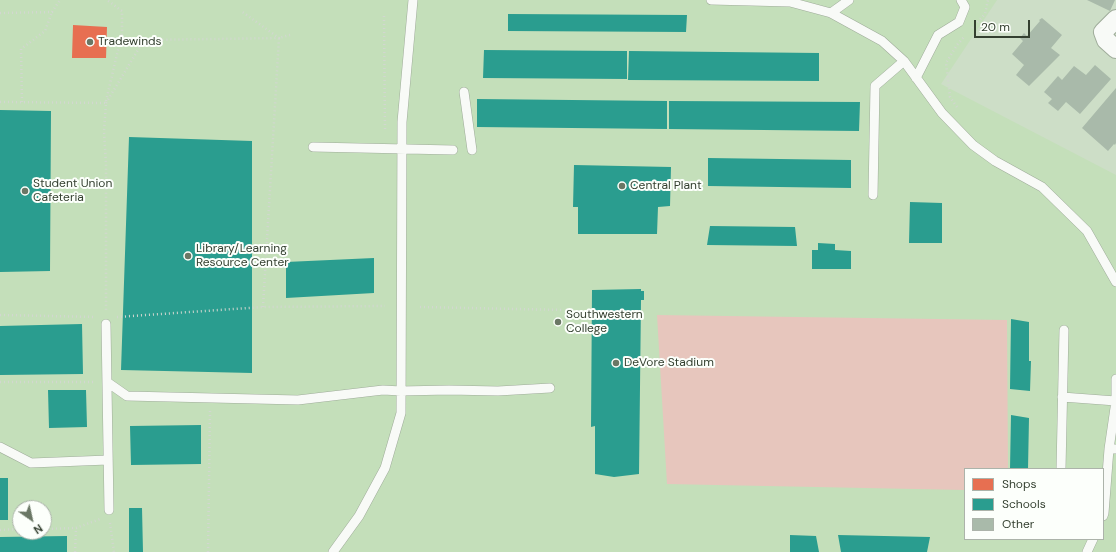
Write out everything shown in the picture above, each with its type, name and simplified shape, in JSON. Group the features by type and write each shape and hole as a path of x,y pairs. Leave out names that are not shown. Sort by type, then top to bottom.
{"street":[{"path":"1116,20 1103,32 1106,40 1116,50"}],"lane":[{"path":"333,552 359,516 385,468 401,413 402,122 413,0"},
{"path":"711,0 790,2 831,13 882,41 904,61 942,113 973,145 995,161 1042,187 1087,231 1116,282"},
{"path":"831,13 849,0"},
{"path":"916,78 938,35 959,22 965,7 961,0"},
{"path":"873,194 875,86 904,61"},
{"path":"464,92 472,150"},
{"path":"313,147 453,150"},
{"path":"106,324 109,513"},
{"path":"1061,468 1064,330"},
{"path":"1104,513 1113,449 1116,379"},
{"path":"107,382 127,396 298,400 383,390 401,392 449,390 498,391 550,388"},
{"path":"1062,397 1116,401"},
{"path":"0,447 31,463 108,460"},
{"path":"1087,552 1093,540"}],"path":[{"path":"22,102 21,49 45,31 52,12 60,0"},
{"path":"106,313 106,164 104,131 106,103 122,33 122,11 107,0"},
{"path":"971,30 986,14 988,0"},
{"path":"241,11 279,38"},
{"path":"0,13 52,12"},
{"path":"384,16 385,131"},
{"path":"106,103 144,40 279,38 290,35"},
{"path":"951,122 959,109 950,97 946,63 957,45 966,35"},
{"path":"263,308 279,38"},
{"path":"0,102 106,103"},
{"path":"114,317 263,308 384,306"},
{"path":"420,308 563,310"},
{"path":"0,315 98,317"},
{"path":"0,382 107,382"},
{"path":"208,552 211,398"},
{"path":"52,529 76,528 109,513 114,552"},
{"path":"75,552 76,528"},
{"path":"0,530 12,529"}],"shaded area":[{"name":"Southwestern College","path":"0,0 997,0 941,84 1116,175 1116,552 0,552"},
{"path":"657,315 1007,320 1008,468 964,468 964,490 667,484"}],"building: Shops":[{"name":"Tradewinds","path":"73,25 107,27 106,58 72,58"}],"building: Schools":[{"path":"508,14 687,15 686,32 508,31"},
{"path":"484,50 627,51 627,79 483,78"},
{"path":"629,51 819,53 819,81 628,80"},
{"path":"477,99 667,101 667,129 477,127"},
{"path":"669,101 860,102 859,131 669,129"},
{"name":"Student Union Cafeteria","path":"0,110 51,111 50,271 0,272"},
{"name":"Library/Learning Resource Center","path":"129,137 252,141 252,373 121,370"},
{"path":"708,158 851,160 851,188 708,186"},
{"name":"Central Plant","path":"574,165 671,167 670,206 658,207 657,234 578,234 578,207 573,207"},
{"path":"910,202 942,203 942,243 909,243"},
{"path":"710,226 795,227 797,246 707,245"},
{"path":"818,243 835,244 835,250 851,251 851,269 812,269 812,250 818,250"},
{"path":"374,258 374,293 286,298 286,262"},
{"name":"DeVore Stadium","path":"641,289 641,291 644,291 644,300 641,300 639,474 614,477 595,474 595,426 591,427 592,290"},
{"path":"1011,319 1029,322 1029,361 1031,361 1030,391 1010,389"},
{"path":"82,324 83,374 0,375 0,326"},
{"path":"48,390 86,390 87,427 49,428"},
{"path":"1011,415 1029,418 1028,468 1010,468"},
{"path":"201,425 201,464 131,465 130,426"},
{"path":"0,478 8,478 8,520 0,520"},
{"path":"129,508 142,508 143,552 129,552"},
{"path":"790,535 816,536 819,552 790,552"},
{"path":"838,535 930,537 927,552 841,552"},
{"path":"52,536 67,536 67,552 0,552 0,537 12,537 12,540 52,540"}],"building: Other":[{"path":"1087,0 1115,0 1110,11"},
{"path":"1042,18 1062,35 1051,48 1060,55 1029,86 1016,75 1024,65 1012,54 1023,41 1020,38 1024,33 1027,36"},
{"path":"1095,65 1111,79 1080,114 1066,102 1058,111 1048,103 1052,99 1044,92 1058,76 1062,80 1074,66 1086,75"},
{"path":"1116,88 1116,143 1108,151 1082,128"}],"place":[{"name":"Tradewinds","path":"90,42"},
{"name":"Central Plant","path":"622,186"},
{"name":"Student Union Cafeteria","path":"25,191"},
{"name":"Library/Learning Resource Center","path":"188,256"},
{"name":"Southwestern College","path":"558,322"},
{"name":"DeVore Stadium","path":"616,363"}]}
